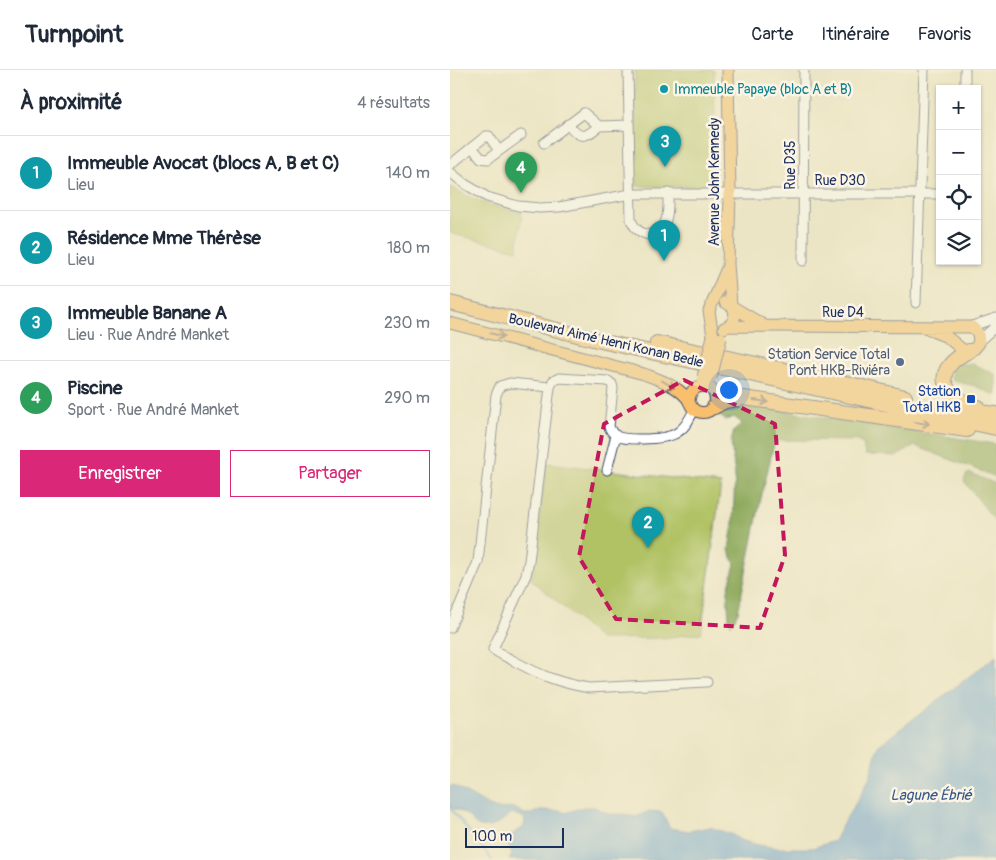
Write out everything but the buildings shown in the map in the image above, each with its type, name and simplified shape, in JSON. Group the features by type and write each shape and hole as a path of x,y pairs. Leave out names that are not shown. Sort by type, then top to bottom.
{"highway":[{"name":"Boulevard Aimé Henri Konan Bedie","path":"450,295 606,333 850,384 940,406 968,412 996,413"},
{"name":"Boulevard Aimé Henri Konan Bedie","path":"450,303 614,344 996,428"},
{"path":"963,348 947,367 944,378 946,386 958,399 996,413"},
{"path":"714,407 725,401 744,398 996,433"}],"main road":[{"name":"Avenue John Kennedy","path":"706,383 722,332 734,320 735,311 732,306 728,264 730,194 728,70"},
{"name":"Avenue John Kennedy","path":"722,332 712,324 709,316 728,264"},
{"path":"711,307 722,301 732,306"},
{"name":"Rue D4","path":"732,306 764,326"},
{"path":"450,323 644,374 666,382 680,391 692,405 705,412 714,407 716,396 706,383 692,390 692,405"},
{"name":"Rue D4","path":"722,332 764,326 966,327"},
{"name":"Rue D4","path":"922,327 941,334 963,348"},
{"path":"966,327 972,327 978,332 980,340 977,346 963,348 956,341 957,333 966,327"}],"street":[{"path":"450,172 487,198 518,206 559,207 631,194 668,193 668,208 661,229 654,233 640,233 633,226 631,220 631,194 628,70"},
{"name":"Rue D35","path":"803,261 804,70"},
{"path":"916,303 924,70"},
{"path":"965,70 965,85"},
{"path":"544,143 584,113 598,126"},
{"path":"568,124 574,132 581,136 589,134 598,126 629,124"},
{"path":"472,147 478,155 485,159 492,157 521,135"},
{"path":"450,165 488,136 500,151"},
{"name":"Rue D30","path":"668,193 936,194"},
{"path":"966,327 996,318"},
{"path":"980,340 996,326"},
{"path":"692,405 684,428 668,438 622,438 616,435 609,427 612,384 608,381 559,378 553,381 550,387 526,575 493,649 536,673 574,686 589,688 707,682"},
{"path":"450,628 478,562 496,395 500,386 510,383 550,387"},
{"path":"607,470 616,435"},
{"path":"450,602 459,607"}],"highlighted area":[{"path":"684,380 775,424 785,555 760,628 616,619 579,557 604,424"}],"green space":[{"path":"635,70 714,70 716,187 636,186"},
{"path":"450,187 485,203 522,213 517,250 450,233"},
{"path":"972,363 996,375 996,396 975,386 953,381 950,378 953,368 959,364"},
{"path":"735,405 759,407 995,444 996,477 915,446 897,456 865,455 863,444 857,441 780,440 774,444 738,612 731,625 729,620 728,590 735,564 729,550 733,524 735,475 731,442 734,431 742,423 734,417 726,420 718,415 723,410"},
{"path":"547,463 721,484 701,633 663,638 600,639 531,579"},
{"path":"970,473 996,484 996,522 964,481 966,475"}],"water":[{"name":"Lagune Ébrié","path":"996,656 996,860 509,860 512,855 507,841 513,834 524,827 525,818 512,813 496,825 481,827 464,813 450,808 450,786 454,786 497,809 514,808 525,814 531,814 540,810 562,811 565,813 583,807 595,807 610,814 624,814 636,817 649,811 662,812 670,828 689,831 710,827 733,835 740,840 758,845 778,848 812,848 834,841 870,776 878,746"}],"waterway":[{"path":"450,808 492,860"}],"place":[{"name":"Immeuble Papaye (bloc A et B)","path":"664,89"},
{"name":"Immeuble Banane A","path":"665,167"},
{"name":"Piscine","path":"521,193"},
{"name":"Immeuble Avocat (blocs A, B et C)","path":"664,261"},
{"name":"Station Service Total Pont HKB-Riviéra","path":"900,362"},
{"name":"Station Total HKB","path":"971,399"},
{"name":"Résidence Mme Thérèse","path":"648,548"}]}
